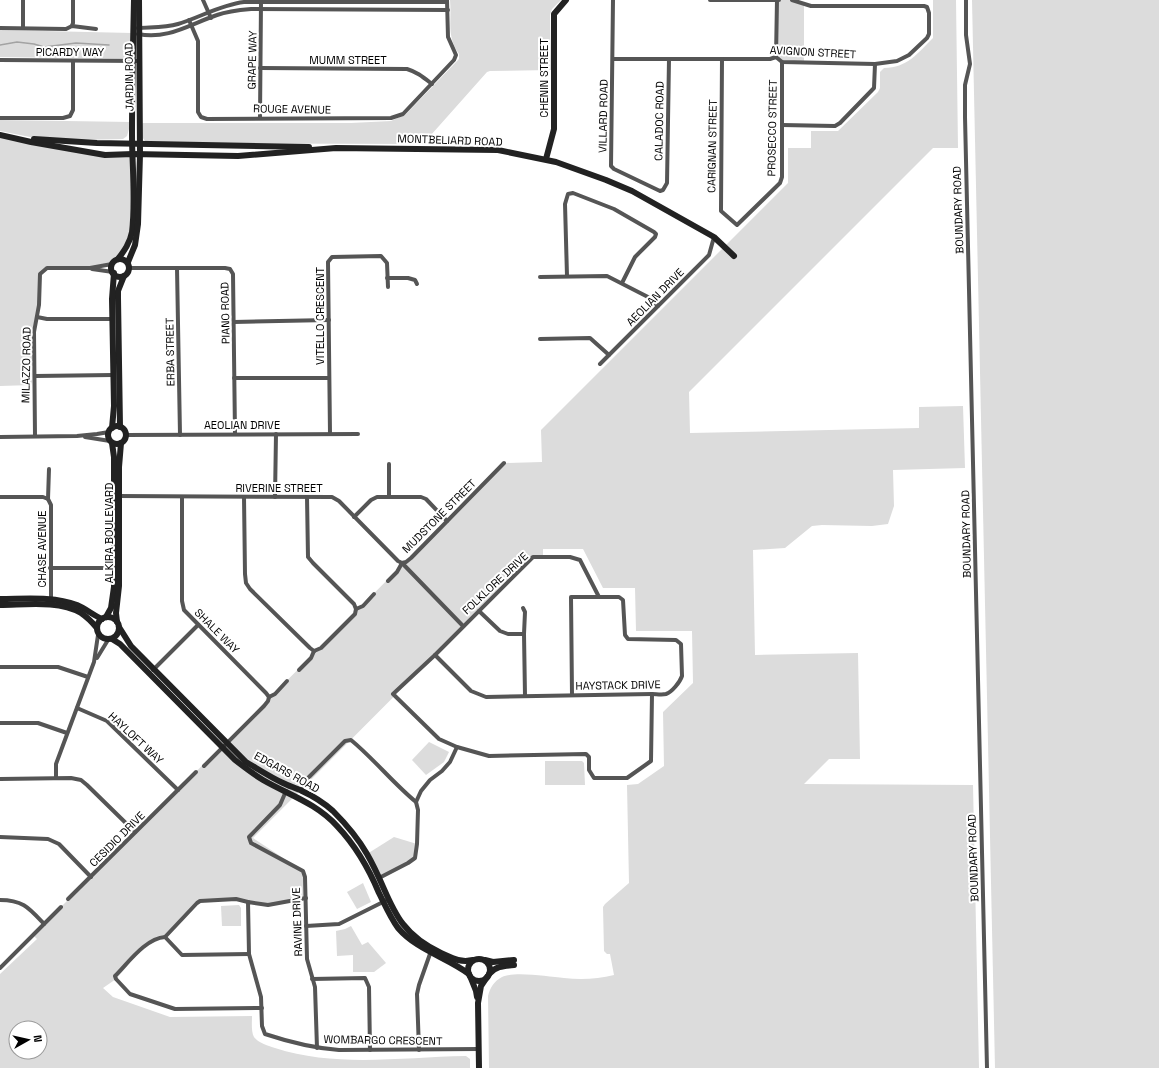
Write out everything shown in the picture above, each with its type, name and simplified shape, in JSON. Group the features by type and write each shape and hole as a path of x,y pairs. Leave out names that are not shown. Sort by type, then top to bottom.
{"street":[{"path":"23,0 23,28"},
{"path":"72,26 73,0"},
{"name":"JARDIN ROAD","path":"134,0 137,31"},
{"name":"JARDIN ROAD","path":"133,154 132,144 139,0"},
{"path":"203,0 211,18"},
{"name":"CHENIN STREET","path":"546,159 554,129 554,14 566,0"},
{"name":"VILLARD ROAD","path":"613,0 611,166 614,169 660,191 663,190 667,183"},
{"path":"710,0 778,0 776,57"},
{"name":"AVIGNON STREET","path":"613,59 770,59 776,57 782,62 891,63 904,58 927,38 929,34 928,9 924,6 811,6 792,0"},
{"name":"BOUNDARY ROAD","path":"966,0 966,35 970,64 965,85 965,117 987,1068"},
{"path":"335,1 335,9"},
{"path":"394,1 394,9"},
{"path":"447,1 448,10 251,9 230,11 179,31 163,34 137,31 168,27 189,20 208,11 231,4 261,2 447,1"},
{"name":"GRAPE WAY","path":"260,118 261,2"},
{"name":"ROUGE AVENUE","path":"189,20 198,41 198,112 200,116 207,118 391,118 403,114 453,61 456,55 448,37 448,10"},
{"path":"0,28 66,29 72,26 96,29"},
{"name":"CARIGNAN STREET","path":"722,59 721,211 737,225"},
{"name":"PICARDY WAY","path":"0,60 136,61"},
{"name":"CALADOC ROAD","path":"667,183 669,60"},
{"path":"0,118 62,118 70,116 73,110 73,61"},
{"name":"JARDIN ROAD","path":"136,61 140,154"},
{"name":"PROSECCO STREET","path":"737,225 780,183 782,176 782,62"},
{"path":"782,125 835,126 840,123 874,88 875,64"},
{"name":"MUMM STREET","path":"260,68 406,69 423,76 432,84"},
{"path":"0,133 50,141 336,148"},
{"name":"MONTBELIARD ROAD","path":"0,133 46,145 105,155 140,154 238,156 336,148 498,150 546,159 606,180 632,191 714,237 734,256"},
{"path":"111,442 108,436 114,406 112,264 126,249 132,233 134,209 133,154"},
{"path":"77,436 118,444 125,439 126,436 120,427 118,291 124,276 128,273 138,231 140,154"},
{"path":"567,276 565,198 568,194 573,192 614,209 656,234 655,237 635,257 622,283"},
{"name":"AEOLIAN DRIVE","path":"600,364 709,255 714,237"},
{"name":"VITELLO CRESCENT","path":"330,434 328,262 332,257 381,256 387,263 388,287"},
{"path":"118,259 124,259 129,265"},
{"name":"MILAZZO ROAD","path":"35,436 34,332 39,305 40,279 42,272 45,269 50,268 90,268 112,264"},
{"name":"PIANO ROAD","path":"129,265 230,269 233,274 235,434"},
{"name":"MILAZZO ROAD","path":"90,268 113,273"},
{"name":"ERBA STREET","path":"177,268 180,435"},
{"path":"113,273 118,276 124,276"},
{"path":"540,277 607,276 648,297 658,306"},
{"path":"388,278 408,278 415,280 417,284"},
{"path":"37,317 47,319 112,319"},
{"path":"234,322 329,320"},
{"path":"540,339 590,338 609,356"},
{"path":"35,376 113,375"},
{"path":"234,378 329,378"},
{"path":"0,437 77,436 97,434 110,430 114,427 120,427"},
{"path":"276,434 276,497"},
{"name":"AEOLIAN DRIVE","path":"126,436 358,434"},
{"name":"ALKIRA BOULEVARD","path":"111,442 116,496 120,586 116,612 118,625"},
{"name":"ALKIRA BOULEVARD","path":"104,618 110,610 112,603 116,496 121,443"},
{"name":"MUDSTONE STREET","path":"388,581 398,572 402,562 406,562 411,558 504,463"},
{"path":"389,464 389,496"},
{"name":"CHASE AVENUE","path":"49,469 48,499 51,505 51,599"},
{"name":"RIVERINE STREET","path":"116,496 332,497 339,501 398,561 402,562 463,626"},
{"path":"354,517 374,498 389,496 418,496 424,498 447,521"},
{"name":"CHASE AVENUE","path":"0,497 43,497 48,499"},
{"name":"SHALE WAY","path":"182,497 182,602 184,610 269,697"},
{"path":"244,497 244,574 246,583 250,589 314,651"},
{"path":"307,497 308,557 354,604 356,609"},
{"name":"FOLKLORE DRIVE","path":"458,747 439,739 392,694 435,655 533,557 570,557 580,560 599,597"},
{"path":"50,568 114,568"},
{"path":"299,670 312,657 314,651 321,648 354,614 356,609 363,606 374,594"},
{"path":"572,695 571,598 599,597"},
{"name":"HAYSTACK DRIVE","path":"435,655 471,691 486,697 666,694 680,680 682,672 680,644 676,640 628,639 625,635 623,600 619,597 599,597"},
{"path":"0,599 51,599 64,601 104,618 113,618 118,625 117,634 110,639 94,662 56,764 56,778"},
{"path":"0,605 51,605 67,608 86,616 96,628 98,635 94,662"},
{"path":"524,608 524,696"},
{"path":"479,611 500,631 508,634 524,634"},
{"path":"96,628 98,623 104,618"},
{"name":"EDGARS ROAD","path":"118,625 130,646 152,672"},
{"path":"152,672 198,625"},
{"path":"98,635 103,638 110,639"},
{"name":"EDGARS ROAD","path":"110,639 120,644 152,672 225,745 246,762 283,784 301,790 332,810 349,828 367,854 379,878 389,914 398,928 408,938 456,965 469,975"},
{"path":"0,667 58,667 88,677"},
{"path":"204,766 264,706 269,697 275,694 287,682"},
{"path":"416,802 421,791 430,780 442,771 450,762 458,747 489,756 586,754 588,757 589,770 594,778 627,778 651,761 652,694"},
{"name":"HAYLOFT WAY","path":"77,708 107,720 178,790"},
{"path":"0,723 38,723 67,733"},
{"path":"301,790 307,779 345,741 351,740 368,754 416,802 418,810 415,858 379,878"},
{"name":"EDGARS ROAD","path":"225,745 236,760 252,774 311,804 337,826 350,841 386,901"},
{"name":"CESIDIO DRIVE","path":"0,837 48,839 59,844 92,877 196,772"},
{"path":"0,779 71,778 82,780 135,832"},
{"name":"RAVINE DRIVE","path":"286,791 280,805 249,837 251,843 303,871 305,877 307,959 314,987 317,1048"},
{"path":"68,899 92,877"},
{"path":"165,937 197,903 200,902 236,899 268,905 306,898"},
{"path":"0,900 17,902 25,905 44,924"},
{"path":"306,926 339,924 386,901"},
{"name":"WOMBARGO CRESCENT","path":"248,902 249,954 261,997 262,1026 264,1034 288,1042 317,1048 339,1050 479,1049"},
{"path":"0,968 60,907"},
{"path":"249,954 182,955 165,937 157,937 148,942 115,976 130,994 175,1009 262,1008"},
{"path":"419,1050 417,994 431,950"},
{"name":"EDGARS ROAD","path":"431,950 460,961 473,960"},
{"path":"469,975 477,981 484,980 494,969 514,963 493,962 477,958 473,960 468,967 469,975 476,991 478,1003 480,1068"},
{"path":"478,1003 481,986 488,975 490,967 484,959"},
{"path":"312,979 365,978 369,987 370,1050"}],"shaded area":[{"path":"450,0 561,0 552,9 550,15 551,70 487,72 423,144 150,143 143,138 141,125 143,123 351,123 391,121 406,114 459,59 459,54 452,41 450,28"},
{"path":"777,0 792,0 804,4 804,63 782,62 776,57"},
{"path":"933,0 956,0 958,148 933,148 689,392 690,433 919,428 919,407 963,406 965,468 893,470 894,506 888,524 872,526 812,526 785,548 753,550 755,655 858,653 860,759 829,759 804,784 973,785 979,1068 489,1068 488,996 493,985 499,979 515,974 570,979 614,975 610,954 607,954 604,951 603,907 629,883 627,785 638,784 664,766 663,712 693,683 692,631 636,631 635,588 603,588 583,549 543,549 543,557 531,559 253,838 303,871 306,898 268,905 236,899 200,902 165,937 148,942 116,979 103,988 113,997 170,1017 252,1016 252,1032 256,1039 261,1043 298,1054 345,1060 466,1056 470,1059 470,1068 0,1068 0,974 37,939 33,935 504,463 542,462 541,430 788,183 788,148 811,148 811,131 838,131 878,92 880,88 880,72 884,68 899,65 912,59 933,38"},
{"path":"972,0 1159,0 1159,1068 995,1068"},
{"path":"0,30 132,33 130,57 126,59 0,57"},
{"path":"0,120 131,122 127,136 123,139 77,140 40,139 0,131"},
{"path":"0,137 30,144 132,156 133,172 129,240 112,263 90,267 47,267 44,268 39,274 38,305 32,332 32,385 0,386"},
{"path":"429,742 449,752 444,762 426,775 412,760"},
{"path":"545,761 582,761 584,763 585,785 545,785"},
{"path":"394,837 417,844 415,858 379,878 367,854"},
{"path":"363,883 371,902 357,909 347,892"},
{"path":"239,905 241,908 241,926 222,926 221,906"},
{"path":"351,926 362,945 368,942 386,963 374,972 353,972 353,955 337,956 336,931"}],"waterway":[{"path":"0,45 17,42 44,47 76,43 109,45"}]}
